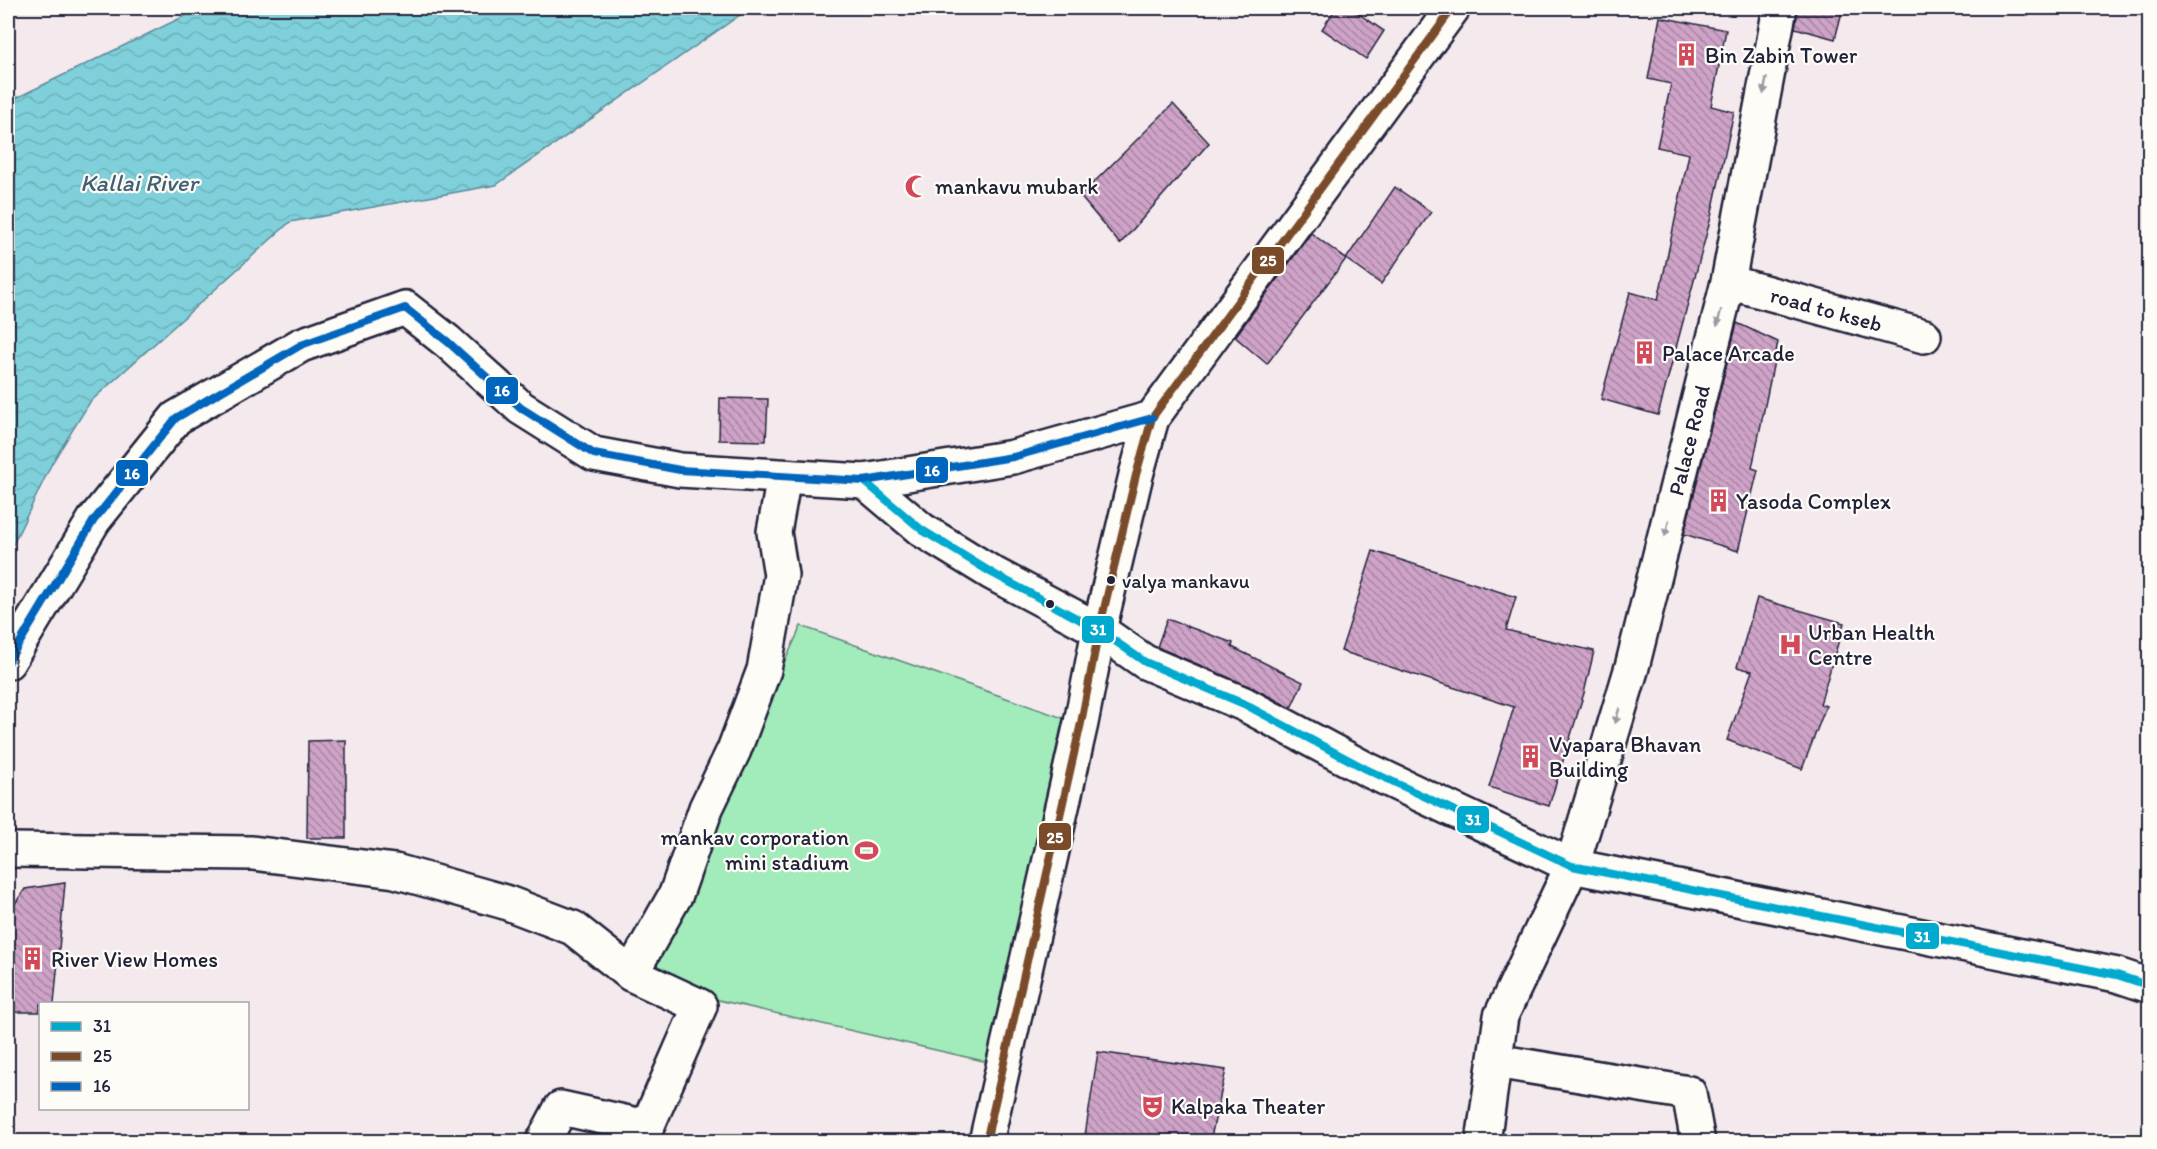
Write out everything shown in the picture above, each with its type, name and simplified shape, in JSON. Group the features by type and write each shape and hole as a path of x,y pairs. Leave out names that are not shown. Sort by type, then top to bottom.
{"street":[{"path":"986,1142 1081,723 1099,630 1152,418 1453,8"},
{"name":"Palace Road","path":"1483,1142 1501,1016 1572,866 1632,668 1728,282 1780,8"},
{"name":"road to kseb","path":"1728,282 1924,336"},
{"path":"8,662 94,520 176,418 301,345 405,308 448,342 521,408 594,454 680,470 864,481 1013,457 1152,418"},
{"path":"631,974 676,894 706,808 734,750 764,670 781,575 774,532 784,477"},
{"path":"864,481 922,530 992,573 1099,630 1145,662 1244,704 1366,769 1572,866 2117,975 2150,986"},
{"path":"8,850 252,853 394,871 505,902 573,928 631,974 700,1006 647,1127 561,1108 543,1142"},
{"path":"1495,1061 1689,1093 1698,1142"}],"green space":[{"name":"mankav corporation mini stadium","path":"801,626 1063,718 988,1062 640,982"}],"water":[{"name":"Kallai River","path":"201,8 750,8 496,185 290,222 90,402 52,463 8,555 8,102"}],"building":[{"path":"1336,8 1350,8 1384,31 1366,59 1322,29"},
{"path":"1798,8 1843,8 1835,39 1795,28"},
{"path":"1660,17 1726,30 1711,106 1734,112 1711,217 1658,415 1601,399 1630,292 1658,300 1689,154 1657,147 1671,84 1648,79"},
{"path":"1173,104 1209,143 1120,244 1080,196"},
{"path":"1395,187 1431,212 1381,284 1346,259"},
{"path":"1311,233 1346,259 1267,364 1235,337"},
{"path":"1737,323 1778,342 1752,468 1758,470 1738,551 1684,534"},
{"path":"720,398 768,399 766,441 719,440"},
{"path":"1373,551 1516,597 1506,630 1594,651 1584,693 1549,806 1489,787 1514,707 1341,651"},
{"path":"1757,598 1844,623 1820,704 1826,706 1802,769 1727,740 1752,671 1737,667"},
{"path":"1167,619 1233,643 1232,647 1303,682 1291,708 1251,687 1157,647"},
{"path":"346,740 346,838 307,838 308,741"},
{"name":"River View Homes","path":"65,883 54,1002 39,1002 39,1012 8,1012 8,914 25,889"},
{"name":"Kalpaka Theater","path":"1098,1052 1226,1070 1210,1142 1084,1142"}],"transit line":[{"name":"25","path":"986,1142 1081,723 1099,630 1152,418 1453,8"},
{"name":"16","path":"8,662 94,520 176,418 301,345 405,308 448,342 521,408 594,454 680,470 864,481 1013,457 1152,418"},
{"name":"31","path":"864,481 922,530 992,573 1099,630 1145,662 1244,704 1366,769 1572,866 2117,975 2150,986"}],"place":[{"name":"Bin Zabin Tower","path":"1687,55"},
{"name":"mankavu mubark","path":"917,186"},
{"name":"Palace Arcade","path":"1644,353"},
{"name":"Yasoda Complex","path":"1718,501"},
{"name":"valya mankavu","path":"1111,580"},
{"name":"Urban Health Centre","path":"1790,645"},
{"name":"Vyapara Bhavan Building","path":"1531,757"},
{"name":"mankav corporation mini stadium","path":"867,850"},
{"name":"River View Homes","path":"33,959"},
{"name":"Kalpaka Theater","path":"1153,1106"}]}
